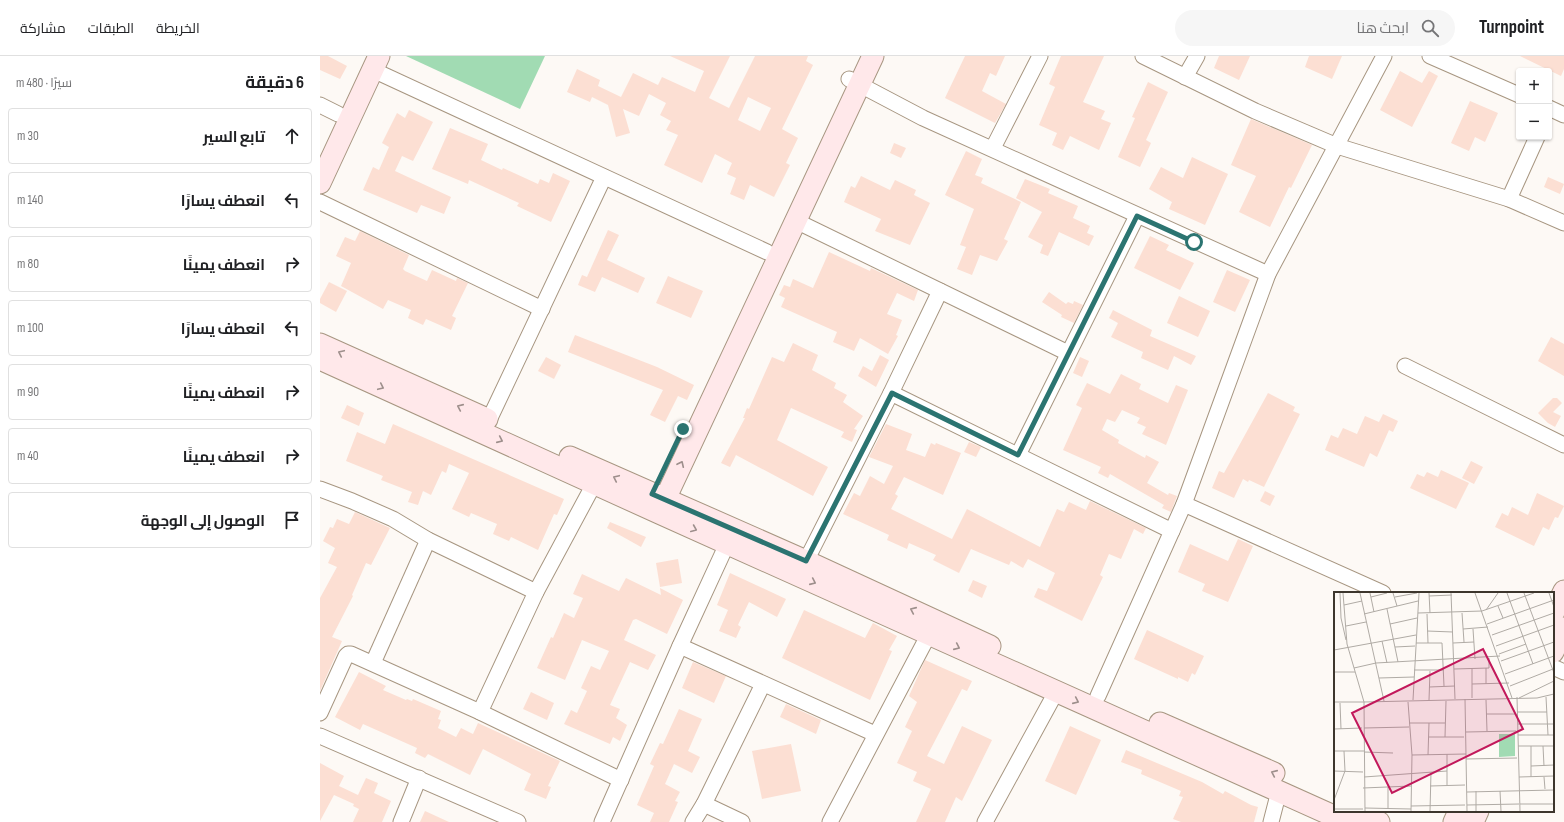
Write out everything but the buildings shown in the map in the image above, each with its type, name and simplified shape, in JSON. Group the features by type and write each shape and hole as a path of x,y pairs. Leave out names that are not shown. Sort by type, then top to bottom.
{"street":[{"path":"655,504 796,221 854,81 858,56"},
{"path":"655,504 767,252 854,81 873,56"},
{"path":"992,148 1040,56"},
{"path":"1144,56 1255,111 1337,146 1509,199 1564,223"},
{"path":"1185,77 1197,56"},
{"path":"1098,696 1184,504 1268,274 1384,56"},
{"path":"1430,56 1516,94"},
{"path":"372,61 604,177 767,252"},
{"path":"320,153 329,110 372,61"},
{"path":"320,183 372,61"},
{"path":"854,81 923,118 1268,274"},
{"path":"1509,199 1536,140"},
{"path":"489,420 604,177"},
{"path":"320,202 542,308"},
{"path":"1018,455 1137,216"},
{"path":"796,221 1068,353"},
{"path":"806,561 892,393 940,291"},
{"path":"320,344 489,420 655,504 727,544 1346,822"},
{"path":"320,359 594,484 655,504 806,561 1098,696 1334,801"},
{"path":"1405,366 1564,445"},
{"path":"892,393 1172,531"},
{"path":"480,712 536,592 594,484"},
{"path":"320,489 352,500 394,519 428,540 536,592"},
{"path":"1184,504 1381,592"},
{"path":"373,663 428,540"},
{"path":"602,822 727,544"},
{"path":"1554,612 1564,591"},
{"path":"1554,650 1564,628"},
{"path":"830,822 928,634"},
{"path":"680,646 875,734"},
{"path":"320,713 348,654 373,663 480,712 621,780"},
{"path":"1554,667 1564,672"},
{"path":"693,822 704,804 763,684"},
{"path":"986,822 1056,692"},
{"path":"320,736 518,822"},
{"path":"401,822 419,778"},
{"path":"1271,822 1279,791"},
{"path":"704,804 742,822"},
{"path":"1358,812 1378,822"},
{"path":"1454,822 1459,812"},
{"path":"1472,822 1477,812"}],"green space":[{"path":"406,56 545,56 520,109"}],"route":[{"path":"683,429 652,494 806,561 892,393 1018,455 1137,216 1194,242"}]}
